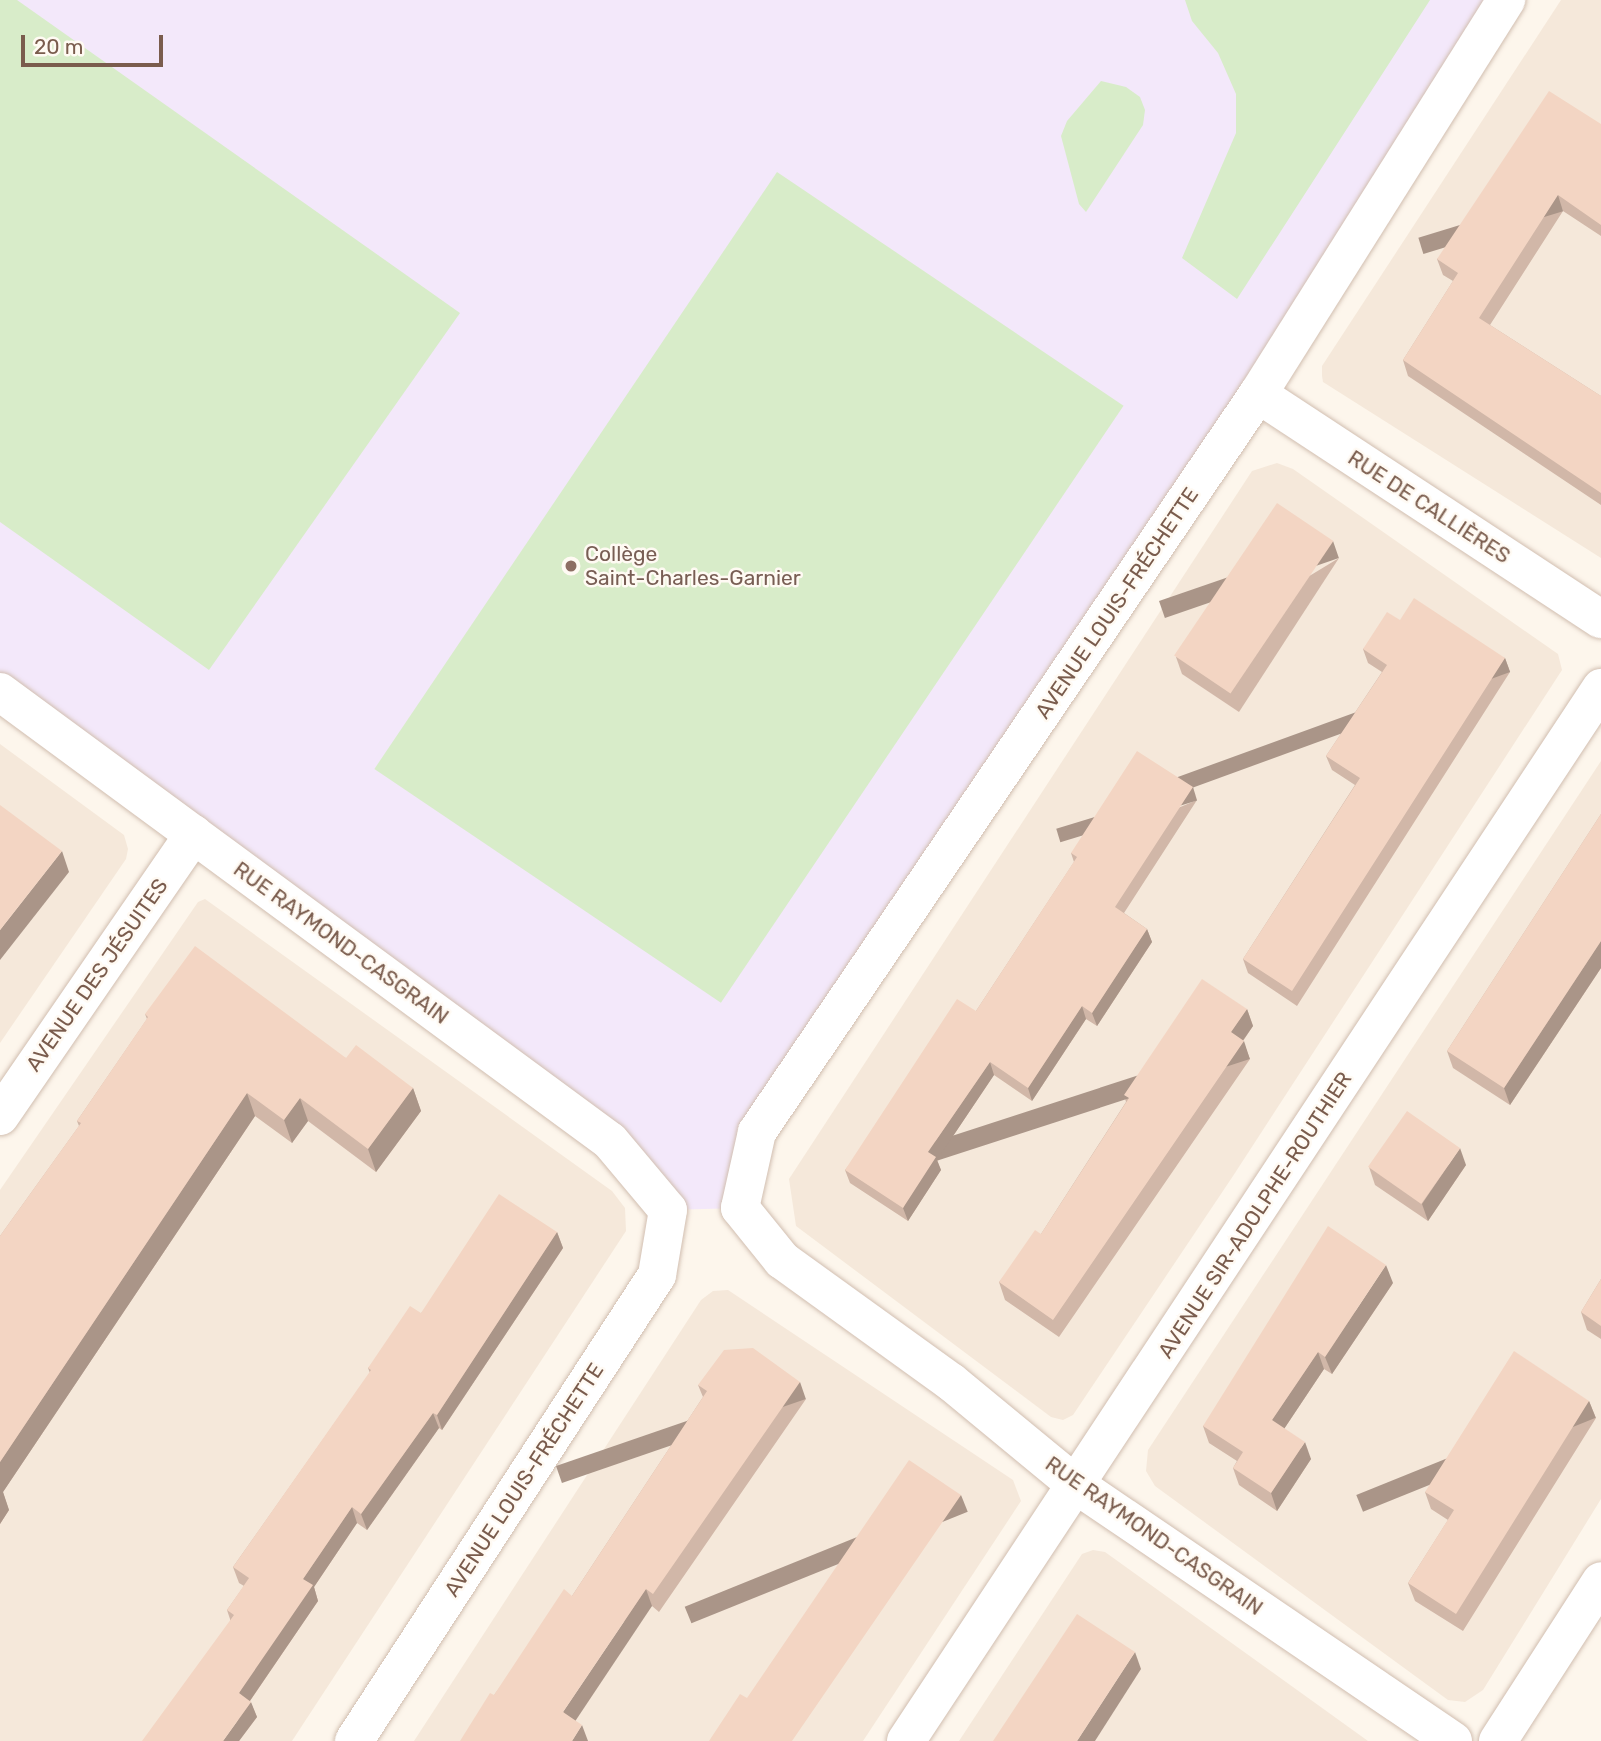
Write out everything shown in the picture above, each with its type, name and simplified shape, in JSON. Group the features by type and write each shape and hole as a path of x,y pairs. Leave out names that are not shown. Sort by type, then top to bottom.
{"street":[{"name":"AVENUE LOUIS-FRÉCHETTE","path":"740,1208 757,1132 1258,394 1506,0"},
{"name":"RUE DE CALLIÈRES","path":"1258,394 1601,619"},
{"name":"AVENUE SIR-ADOLPHE-ROUTHIER","path":"906,1741 1601,688"},
{"name":"RUE RAYMOND-CASGRAIN","path":"0,692 610,1141 668,1210"},
{"name":"AVENUE DES JÉSUITES","path":"0,1116 194,834"},
{"name":"RUE RAYMOND-CASGRAIN","path":"740,1208 782,1260 951,1382 1076,1485 1453,1741"},
{"name":"AVENUE LOUIS-FRÉCHETTE","path":"354,1741 657,1275 668,1210"},
{"path":"1498,1741 1601,1581"}],"shaded area":[{"name":"Collège Saint-Charles-Garnier","path":"0,0 1506,0 757,1132 740,1208 668,1210 0,696"},
{"path":"1561,0 1601,0 1601,558 1323,382 1322,376 1322,366"},
{"path":"1277,463 1293,469 1558,654 1562,670 1233,1176 1073,1415 1063,1420 1051,1417 796,1226 789,1179 1252,471"},
{"path":"0,744 124,835 128,849 126,859 0,1043"},
{"path":"1601,761 1601,1499 1483,1690 1465,1702 1448,1700 1155,1486 1146,1471 1148,1450"},
{"path":"205,899 612,1191 625,1208 626,1231 292,1741 0,1741 0,1190 198,902"},
{"path":"728,1290 1013,1480 1021,1501 863,1741 414,1741 701,1300 713,1291"},
{"path":"1093,1550 1105,1552 1368,1741 959,1741 1082,1554"}],"green space":[{"path":"0,0 17,0 460,313 209,670 0,522"},
{"path":"1185,0 1430,0 1237,299 1182,258 1236,133 1236,94 1218,53 1192,21"},
{"path":"1101,81 1126,87 1140,97 1145,110 1143,125 1086,212 1079,204 1061,136 1067,121"},
{"path":"777,172 1124,406 721,1003 374,769"}],"building":[{"path":"1549,91 1601,124 1601,225 1558,195 1479,318 1601,396 1601,493 1403,360 1458,273 1437,259"},
{"path":"1277,503 1333,541 1230,694 1174,656"},
{"path":"1414,598 1505,658 1292,991 1243,959 1360,778 1326,756 1387,665 1363,649 1387,612 1400,620"},
{"path":"1137,751 1193,787 1115,907 1147,929 1092,1013 1082,1006 1028,1088 990,1062 928,1152 936,1157 903,1208 845,1170 957,999 976,1011 1077,857 1071,853"},
{"path":"0,805 62,851 0,930"},
{"path":"1601,814 1601,941 1504,1088 1447,1051"},
{"path":"195,946 346,1058 356,1045 413,1088 368,1149 300,1098 284,1120 247,1093 0,1462 0,1236 81,1123 77,1121 148,1017 145,1014"},
{"path":"1202,979 1247,1009 1231,1032 1244,1041 1053,1320 999,1282 1035,1230 1041,1234 1129,1098 1124,1095"},
{"path":"1407,1111 1460,1148 1421,1204 1368,1167"},
{"path":"499,1194 557,1232 437,1415 433,1413 361,1514 352,1507 303,1579 313,1585 239,1693 251,1702 223,1741 142,1741 234,1615 227,1610 249,1578 233,1567 371,1370 368,1368 410,1306 421,1313"},
{"path":"1328,1226 1386,1265 1325,1357 1318,1352 1272,1420 1305,1442 1271,1493 1233,1468 1243,1452 1203,1426"},
{"path":"1601,1279 1601,1326 1581,1312"},
{"path":"753,1348 800,1382 653,1594 646,1589 563,1712 582,1725 572,1741 460,1741 490,1693 494,1695 564,1589 572,1596 707,1391 698,1385 724,1350"},
{"path":"1514,1351 1589,1401 1456,1614 1408,1583 1454,1510 1425,1492"},
{"path":"909,1460 961,1495 792,1741 709,1741 740,1694 747,1698"},
{"path":"1077,1614 1135,1652 1077,1741 993,1741"}],"place":[{"name":"Collège Saint-Charles-Garnier","path":"571,566"}]}
